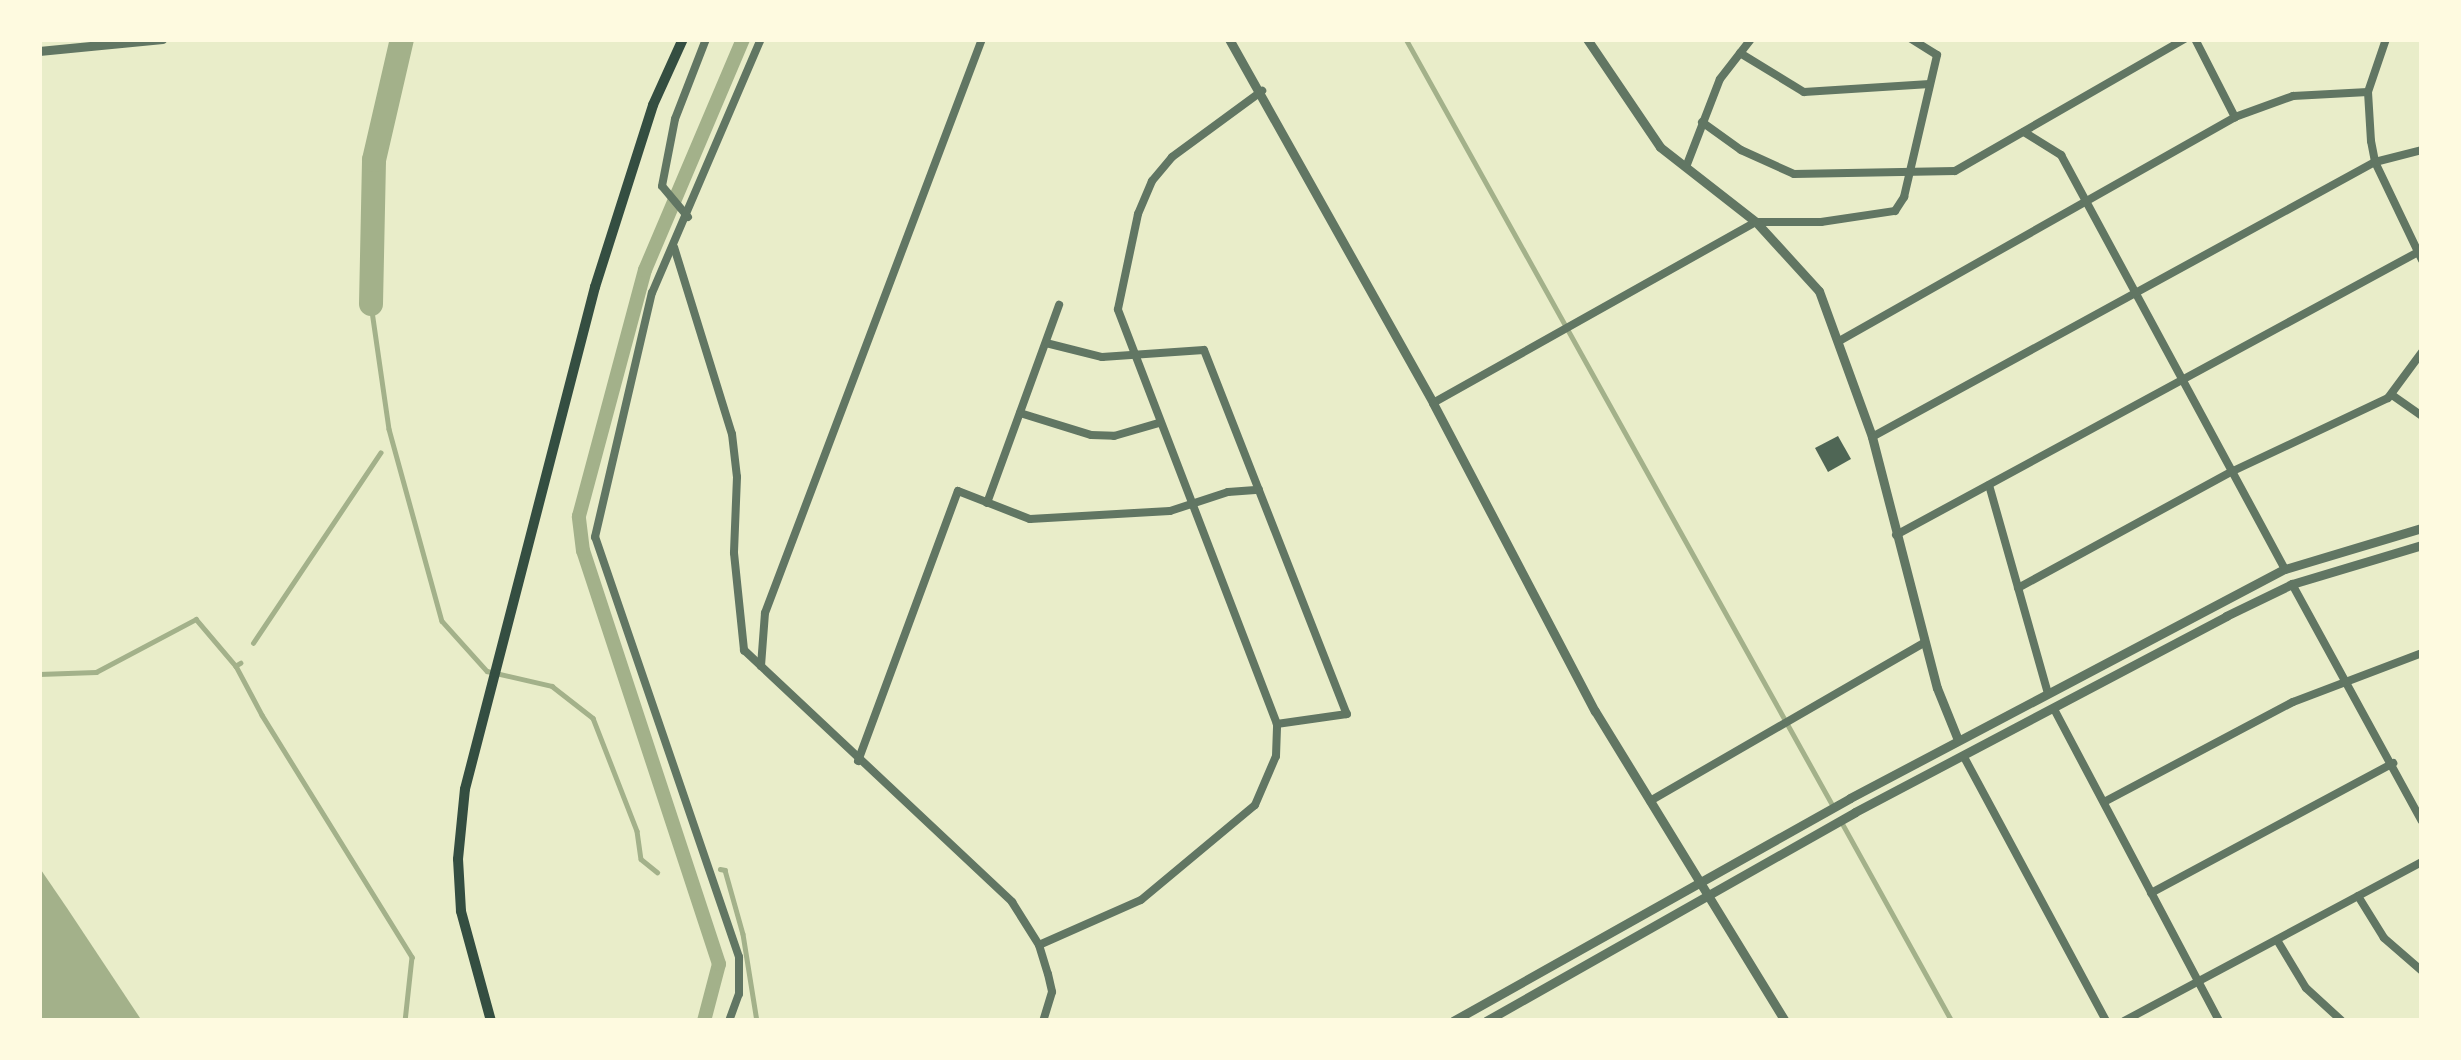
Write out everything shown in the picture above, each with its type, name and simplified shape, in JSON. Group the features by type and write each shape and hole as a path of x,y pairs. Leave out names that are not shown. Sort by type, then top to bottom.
{"main road":[{"path":"491,1021 467,944 458,860 465,789 595,287 653,105 682,39"}],"street":[{"path":"39,51 162,39"},
{"path":"688,217 662,186 675,119 706,39"},
{"path":"729,1021 739,994 740,957 595,537 652,293 761,39"},
{"path":"761,668 765,613 982,39"},
{"path":"1229,39 1432,403 1595,711 1785,1021"},
{"path":"1587,39 1642,125 1685,169 1756,222 1819,291 1841,340 1873,437 1924,643 1946,718 1958,740"},
{"path":"1685,169 1720,79 1751,39"},
{"path":"1432,403 1756,222 1821,222 1895,212 1904,196 1906,169 1937,56 1911,39"},
{"path":"1702,122 1776,169 1794,174 1955,171 2185,39"},
{"path":"2195,39 2235,117"},
{"path":"1896,535 2420,256 2374,162 2368,92 2386,39"},
{"path":"1740,53 1804,92 1930,84"},
{"path":"1039,945 1141,900 1255,805 1276,756 1277,724 1118,309 1143,198 1172,157 1262,91"},
{"path":"1841,340 2235,117 2293,96 2368,92"},
{"path":"2022,131 2061,155 2285,569"},
{"path":"1873,437 2374,162 2422,150"},
{"path":"674,248 732,434 737,478 734,553 744,650 1012,902 1039,945 1052,992 1043,1021"},
{"path":"987,502 1059,305"},
{"path":"1046,343 1085,356 1204,350 1347,715 1277,724"},
{"path":"2018,588 2233,471 2392,395 2422,352"},
{"path":"2392,395 2422,416"},
{"path":"1020,413 1091,435 1114,436 1159,423"},
{"path":"1989,485 2048,694"},
{"path":"858,760 958,491 1030,519 1170,512 1228,492 1259,490"},
{"path":"1453,1021 1850,798 2285,569 2422,528"},
{"path":"1486,1021 1856,812 2291,584 2422,545"},
{"path":"2291,584 2422,821"},
{"path":"1650,801 1924,643"},
{"path":"2104,802 2345,678 2422,653"},
{"path":"2054,709 2194,983 2219,1021"},
{"path":"1964,757 2106,1021"},
{"path":"2151,893 2393,764"},
{"path":"2124,1021 2422,862"},
{"path":"2358,896 2392,948 2422,971"},
{"path":"2276,940 2306,988 2342,1021"}],"shaded area":[{"path":"39,867 67,908 142,1021 39,1021"}],"building":[{"path":"1838,436 1851,459 1828,472 1815,448"}],"waterway":[{"path":"371,304 374,160 402,39"},
{"path":"704,1021 719,964 583,551 579,516 645,270 743,39"},
{"path":"1406,39 1833,806"},
{"path":"371,304 389,429 442,621 487,671 552,686 593,718 637,831 641,859 657,872"},
{"path":"253,643 380,453"},
{"path":"39,674 96,672 196,619 236,666"},
{"path":"241,663 236,666 262,715 412,957 405,1021"},
{"path":"1841,821 1952,1021"},
{"path":"720,869 725,870 743,934 757,1021"}]}
